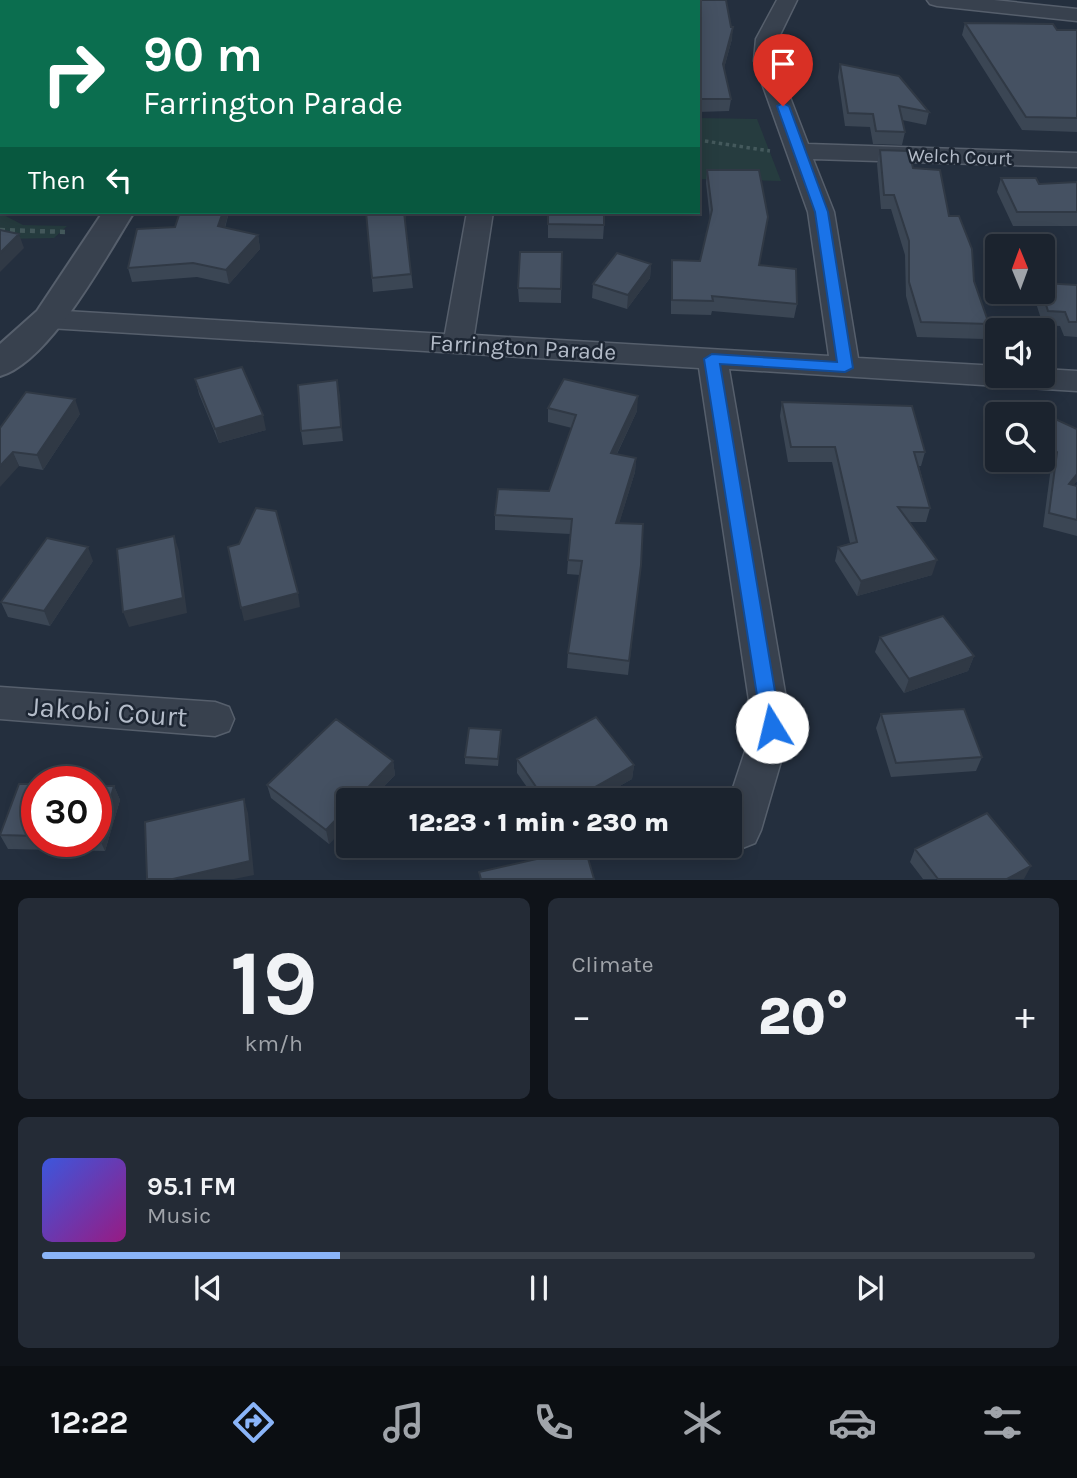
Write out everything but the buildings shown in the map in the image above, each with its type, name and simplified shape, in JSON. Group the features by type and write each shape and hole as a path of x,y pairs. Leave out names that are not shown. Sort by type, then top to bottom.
{"street":[{"path":"787,0 767,39 765,61 801,151 821,212 845,368"},
{"path":"937,0 1045,7 1077,15"},
{"name":"Welch Court","path":"801,151 1077,159"},
{"path":"457,344 480,214"},
{"path":"0,364 50,319 111,223"},
{"name":"Farrington Parade","path":"50,319 985,375"},
{"path":"712,359 772,727 742,824"},
{"name":"Farrington Parade","path":"1055,380 1077,381"},
{"name":"Jakobi Court","path":"0,703 215,719"}],"path":[{"path":"700,140 773,152 801,151"},
{"path":"0,230 111,223"}],"green space":[{"path":"700,118 757,119 781,181 700,179"},
{"path":"0,214 23,225 67,226 54,238 0,239"}],"route":[{"path":"772,727 712,359 845,368 821,212 783,106"}]}
